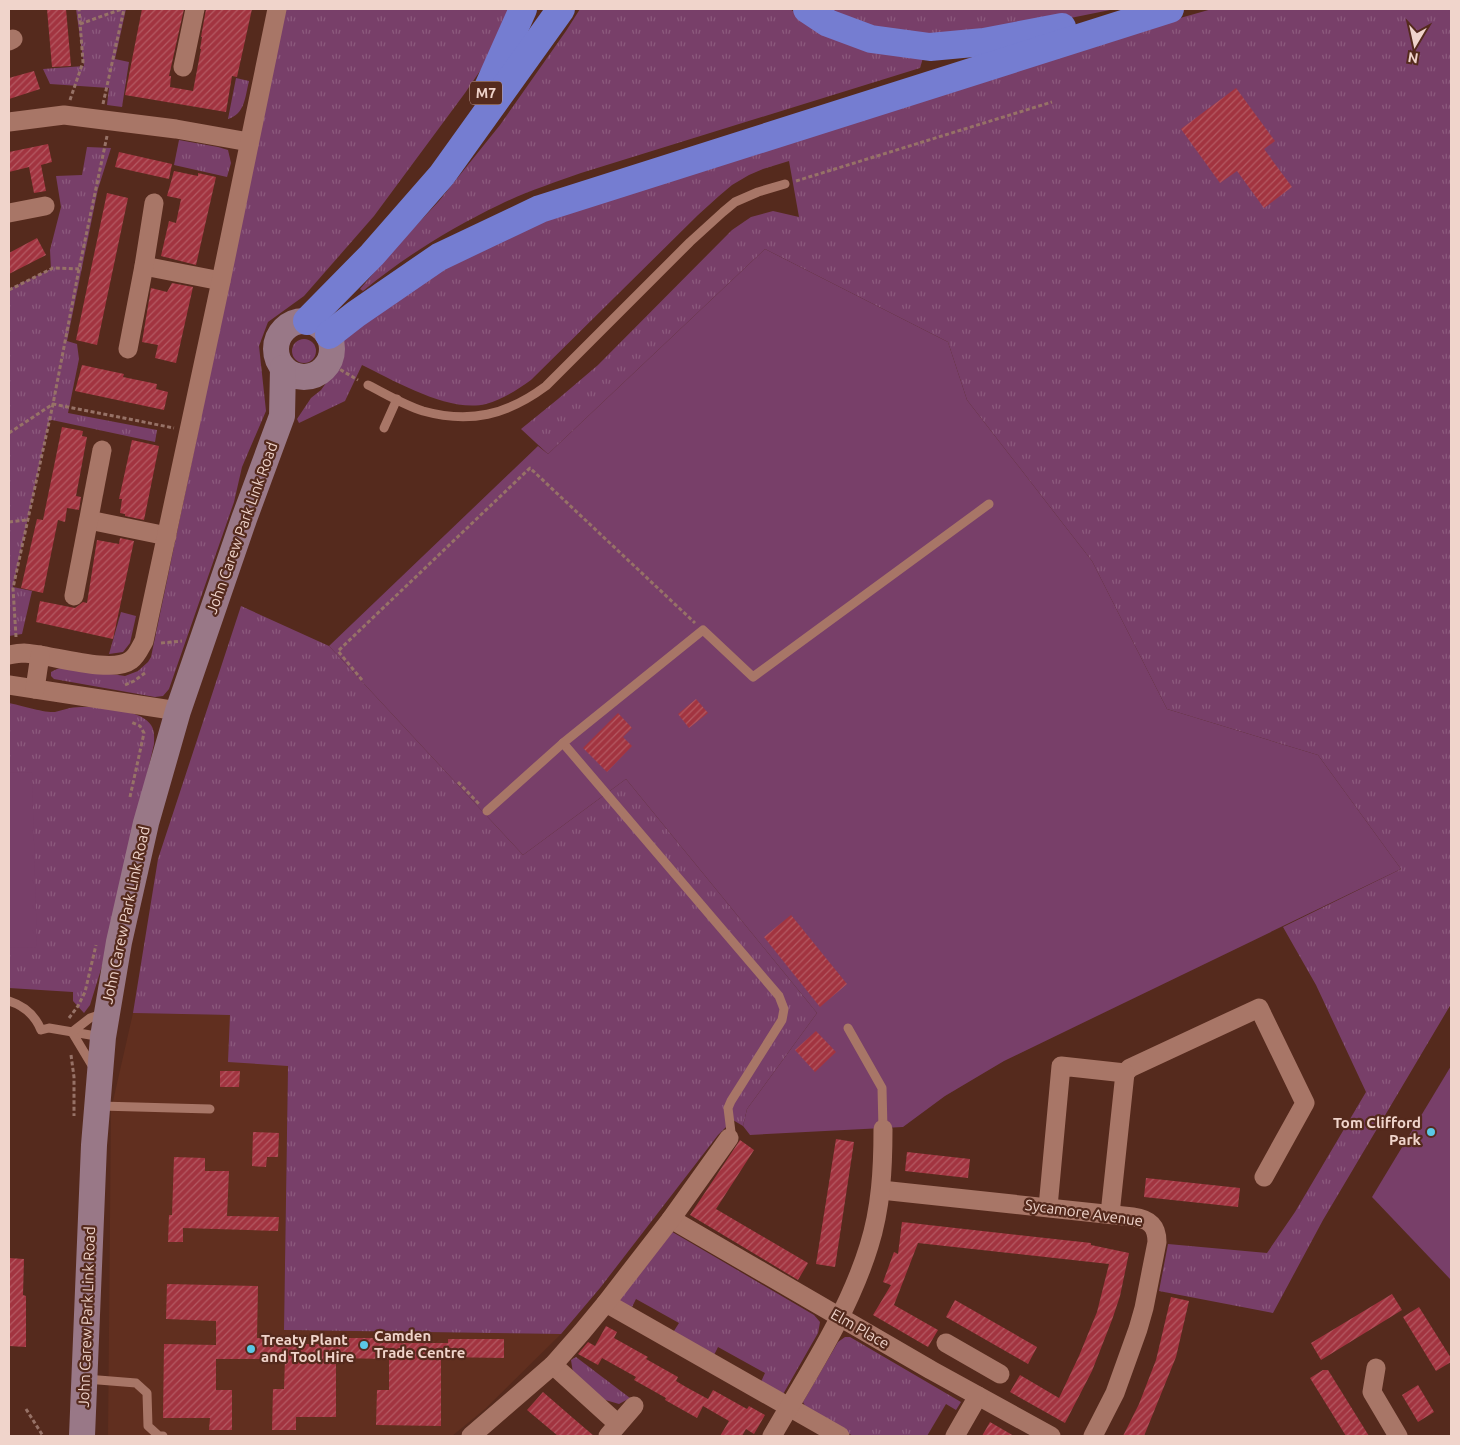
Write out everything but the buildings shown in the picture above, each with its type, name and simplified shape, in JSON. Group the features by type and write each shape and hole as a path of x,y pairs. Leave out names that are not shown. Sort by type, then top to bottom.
{"highway":[{"name":"M7","path":"442,175 491,83 523,9"},
{"path":"318,328 372,255 442,175 561,9"},
{"path":"807,9 828,23 871,39 930,47 984,42 1157,9"},
{"path":"318,328 356,314 439,257 540,209 1170,9"}],"main road":[{"path":"290,325 318,328 332,344 332,354 321,369 306,378 289,374 283,368 278,361 276,345 279,337 290,325"},
{"name":"John Carew Park Link Road","path":"83,1432 94,1145 104,1025 119,942 146,823 178,711 244,519 282,416 283,368"},
{"name":"John Carew Park Link Road","path":"282,416 321,369"}],"street":[{"path":"183,68 195,9"},
{"path":"13,649 24,654 97,665 123,664 130,661 136,655 146,634 277,9"},
{"path":"9,122 64,115 249,142"},
{"path":"128,349 154,203"},
{"path":"9,213 46,206"},
{"path":"144,266 221,281"},
{"path":"74,596 102,450"},
{"path":"89,520 167,536"},
{"path":"36,689 40,655"},
{"path":"9,685 178,711"},
{"path":"1110,1214 1125,1073 1130,1068 1259,1008 1305,1103 1264,1177"},
{"path":"1048,1208 1060,1066 1125,1073"},
{"path":"772,1436 840,1317 869,1245 881,1190 883,1129"},
{"path":"471,1436 553,1365 606,1304 671,1220 730,1138"},
{"name":"Sycamore Avenue","path":"881,1190 1110,1214 1148,1220 1155,1229 1157,1242 1144,1308 1115,1393 1093,1436"},
{"name":"Elm Place","path":"671,1220 956,1384 1051,1436"},
{"path":"606,1304 840,1436"},
{"path":"946,1343 1000,1374"},
{"path":"956,1384 971,1358"},
{"path":"553,1365 613,1430 634,1406"},
{"path":"1376,1368 1372,1392 1398,1436"},
{"path":"955,1436 978,1396"}],"lane":[{"path":"368,385 424,411 454,416 470,418 512,408 546,386 690,242 723,212 736,202 758,192 786,184"},
{"path":"384,428 397,399"},
{"path":"487,811 563,743 702,630 753,677 989,504"},
{"path":"563,743 779,996 784,1009 782,1020 728,1108 730,1138"},
{"path":"9,1001 19,1005 33,1015 41,1030 49,1028 69,1031 104,1025"},
{"path":"69,1031 90,1018 104,1025"},
{"path":"848,1028 882,1088 883,1129"},
{"path":"69,1031 99,1078"},
{"path":"97,1106 210,1109"},
{"path":"85,1379 136,1383 147,1393 148,1426 159,1436 164,1436"}],"path":[{"path":"64,115 83,62 79,9"},
{"path":"13,649 13,588 53,404 79,269 123,9 80,24"},
{"path":"786,184 1052,102"},
{"path":"9,290 53,268 79,269"},
{"path":"321,369 368,385"},
{"path":"9,433 53,404 189,431"},
{"path":"362,680 338,651 530,468 702,630"},
{"path":"9,522 27,520"},
{"path":"129,721 140,726 144,733 129,801"},
{"path":"458,782 487,811"},
{"path":"69,1031 69,1018 85,992 97,942"},
{"path":"26,1409 43,1436"}],"shaded area":[{"path":"133,1013 230,1015 288,1066 284,1330 561,1334 485,1409 452,1436 108,1436 111,1110"}],"green space":[{"path":"76,9 126,9 115,59 129,62 122,107 107,105 109,88 50,84 43,69 84,66"},
{"path":"286,9 511,9 482,68 374,216 304,296 268,322 259,346 266,411 242,467 234,502 169,689 163,696 155,697 54,679 51,676 51,672 63,667 125,676 138,671 151,657"},
{"path":"580,9 790,9 806,20 923,58 920,68 581,173 519,196 446,233 395,266 363,291 360,289 439,201 500,125"},
{"path":"825,9 1115,9 1011,30 891,37"},
{"path":"1212,9 1451,9 1451,1004 1323,1220 1273,1313 1159,1291 1168,1244 1267,1253 1295,1212 1366,1092 1316,985 1283,927 1401,869 1318,755 1167,709 1092,561 967,400 948,342 765,249 548,454 521,429 598,365 732,230 751,217 773,211 799,217 789,161 763,169 732,185 698,215 531,380 504,397 486,404 471,406 456,404 422,394 362,365 345,401 299,423 297,419 311,398 321,390 329,379 340,353 342,340 372,313 468,254 531,223 1035,59"},
{"path":"236,78 249,81 241,109 234,117 228,119"},
{"path":"179,140 228,150 231,163 227,177 174,165"},
{"path":"87,147 111,148 98,189 67,341 77,344 79,359 68,413 157,430 155,442 52,420 49,421 13,587 32,591 22,634 9,636 9,289 51,269 50,250 61,207 56,176 82,175"},
{"path":"765,249 948,342 967,400 1092,561 1167,709 1318,755 1401,869 1004,1061 945,1096 903,1127 750,1135 743,1126 747,1109 817,1013 626,779 523,855 329,646 538,446 548,454"},
{"path":"304,339 313,342 316,351 313,360 304,363 295,360 292,351 295,342"},
{"path":"241,606 329,646 523,855 626,779 817,1013 747,1109 743,1126 733,1120 718,1135 600,1288 561,1334 284,1330 288,1066 228,1062 230,1015 133,1013 158,859"},
{"path":"121,612 136,616 130,643 123,652 109,654"},
{"path":"9,703 50,712 78,707 126,711 145,719 151,725 154,734 154,744 106,953 90,1005 84,1013 73,1001 73,992 9,988"},
{"path":"32,772 37,947 9,948 9,773"},
{"name":"Tom Clifford Park","path":"1451,1066 1451,1280 1372,1197"},
{"path":"669,1230 814,1315 820,1322 818,1333 782,1396 760,1384 765,1373 718,1347 713,1357 672,1334 679,1323 636,1299 630,1311 618,1301"},
{"path":"845,1337 850,1337 961,1402 956,1410 946,1404 927,1436 853,1436 806,1408 803,1402 838,1342"},
{"path":"576,1357 630,1398 619,1404 602,1399 573,1373 571,1360"}],"place":[{"name":"Tom Clifford Park","path":"1431,1132"},
{"name":"Camden Trade Centre","path":"364,1345"},
{"name":"Treaty Plant and Tool Hire","path":"251,1349"}]}
